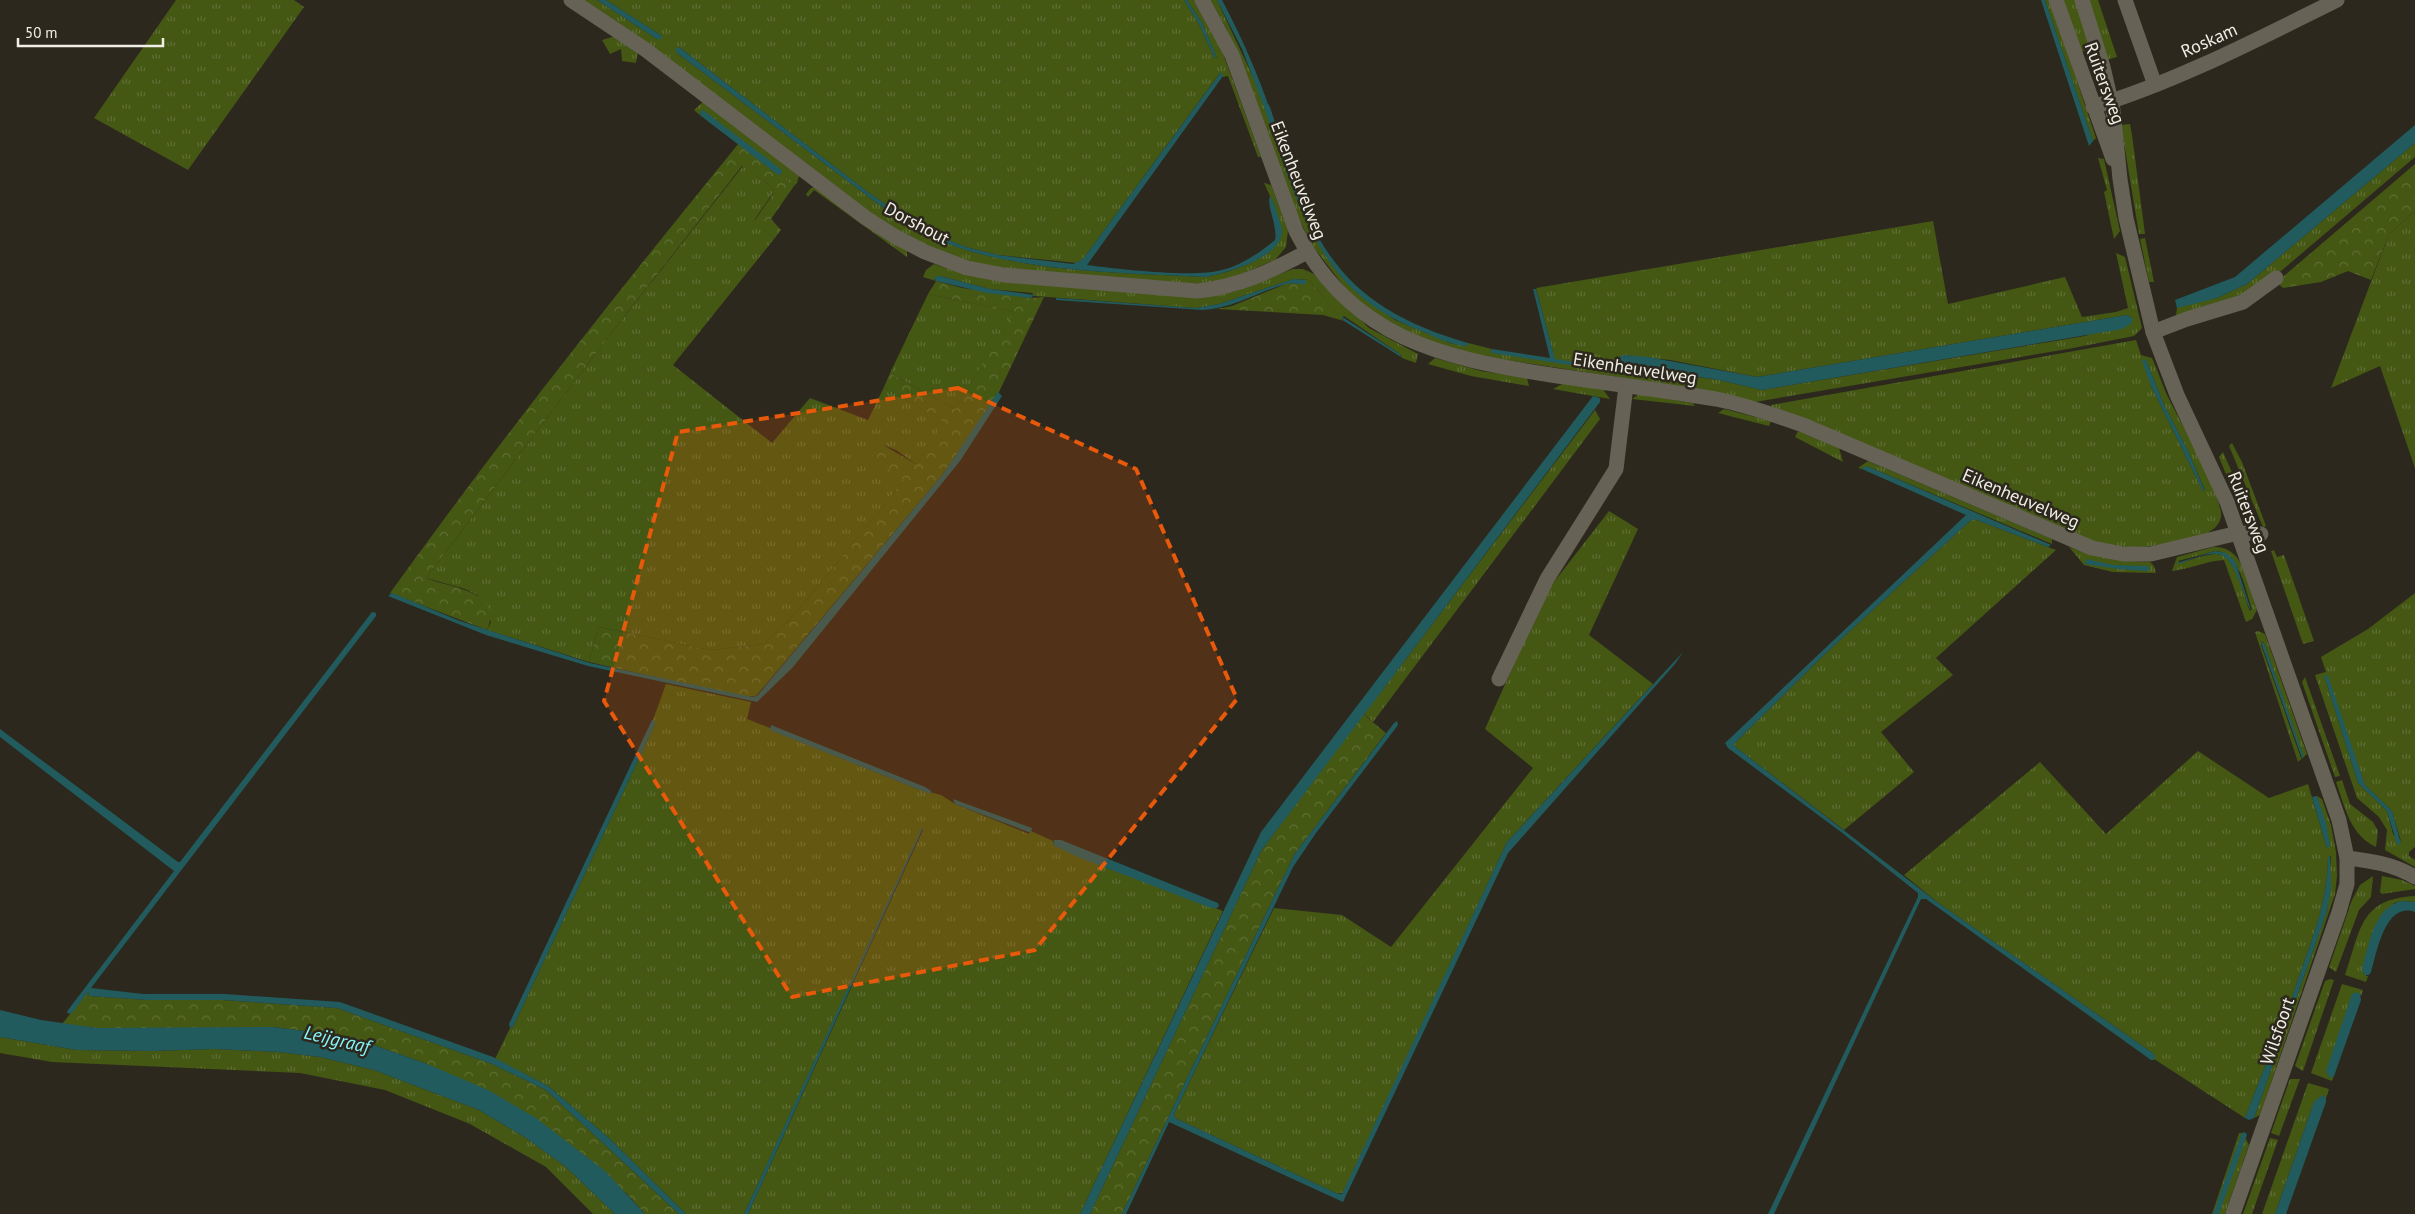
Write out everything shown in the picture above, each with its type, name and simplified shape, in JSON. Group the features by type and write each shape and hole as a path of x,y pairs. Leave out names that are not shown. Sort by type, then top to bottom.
{"street":[{"name":"Dorshout","path":"571,0 653,55 896,237 925,252 967,268 1004,276 1198,291 1235,285 1273,270 1306,252"},
{"name":"Eikenheuvelweg","path":"1202,0 1232,55 1296,231 1306,252 1355,307 1409,341 1449,356 1502,367 1724,401 1803,425 2092,548 2123,554 2151,554 2238,533 2260,534"},
{"name":"Ruitersweg","path":"2056,0 2120,179"},
{"name":"Ruitersweg","path":"2082,0 2103,67 2111,102 2120,179 2140,284 2154,332 2177,395 2211,464 2238,533 2329,786 2347,858"},
{"path":"2125,0 2155,85"},
{"name":"Roskam","path":"2094,107 2155,85 2243,46 2337,0"},
{"path":"2154,332 2187,318 2243,302 2276,278"},
{"path":"1499,679 1547,579 1616,469 1626,386"},
{"path":"2347,858 2380,862 2400,868 2415,877"},
{"name":"Wilsfoort","path":"2233,1214 2339,912 2346,884 2347,858"}],"highlighted area":[{"path":"958,388 1136,469 1237,699 1035,950 792,997 604,701 678,432"}],"green space":[{"path":"176,0 294,0 304,7 188,170 94,118"},
{"path":"581,0 597,0 657,39 662,36 606,0 1184,0 1199,24 1214,57 1217,58 1202,23 1187,0 1195,0 1221,48 1261,157 1258,157 1228,76 1222,77 1220,73 1083,259 1077,263 998,255 966,247 922,230 865,190 679,47 677,53 901,221 934,238 970,251 1049,267 1089,271 1206,277 1215,275 1255,261 1278,243 1280,238 1270,196 1264,183 1271,185 1288,230 1286,247 1275,260 1224,281 1178,285 1056,275 968,263 930,249 870,213"},
{"path":"1210,0 1217,0 1269,111 1299,206 1340,275 1361,296 1395,320 1450,343 1466,346 1468,343 1492,349 1490,351 1555,360 1536,288 1933,221 1948,304 2065,277 2082,317 2116,312 2128,308 2116,253 2125,257 2142,328 2134,336 2068,349 1755,402 1664,384 1499,359 1445,347 1406,333 1374,314 1346,289 1311,244 1296,212 1243,67 1226,28","holes":["2127,315 2132,318 2085,336 1762,390 1719,380 1637,369 1624,355 1670,360 1757,377"]},
{"path":"2045,0 2050,0 2096,138 2093,141"},
{"path":"2061,0 2075,0 2091,48 2078,53"},
{"path":"2088,0 2098,0 2117,57 2106,60"},
{"path":"616,36 638,51 636,63 622,61 621,49 610,54 602,40"},
{"path":"705,100 800,173 797,183 794,186 778,175 782,173 700,112 701,116 694,110"},
{"path":"2130,124 2145,234 2139,234 2121,125"},
{"path":"739,143 794,186 771,219 781,230 774,239 755,220 773,194 772,187 742,166 609,336 426,578 460,588 481,599 488,606 490,617 487,630 390,593 474,478 561,365"},
{"path":"2415,143 2415,157 2274,277 2250,292 2176,316 2177,307 2217,298 2247,284"},
{"path":"2098,158 2104,159 2120,231 2114,239 2104,192 2107,190"},
{"path":"2415,164 2415,211 2389,234 2371,280 2348,271 2321,282 2283,288 2277,282"},
{"path":"743,166 772,187 773,193 755,219 774,239 673,365 772,443 810,398 868,420 884,387 945,422 916,464 896,450 883,445 872,458 905,479 814,591 788,621 764,644 710,650 599,627 589,662 487,630 491,622 477,595 465,589 426,578 609,336"},
{"path":"817,186 907,251 907,257 814,190 808,197 806,194 811,188"},
{"path":"2415,211 2415,468 2380,366 2331,388 2389,234"},
{"path":"2145,238 2154,282 2149,282 2140,239"},
{"path":"934,264 967,275 1233,292 1293,269 1303,269 1314,274 1369,328 1418,354 1416,363 1402,358 1400,354 1344,316 1341,318 1309,280 1294,279 1219,304 1196,308 1034,296 1032,293 990,289 940,276 934,279 936,281 923,277 926,270"},
{"path":"1306,280 1309,280 1344,321 1323,315 1217,309 1232,306 1288,283 1305,284"},
{"path":"936,281 962,288 1031,298 1044,297 999,392 943,474 756,696 744,697 589,662 599,627 710,650 764,644 788,621 904,480 871,458 877,448 883,445 916,464 944,422 884,387 890,373 955,409 1014,312 928,294"},
{"path":"928,294 1015,312 955,409 890,373"},
{"path":"2136,340 2141,355 2152,358 2166,393 2208,475 2220,507 2221,517 2217,526 2208,533 2181,542 2129,547 2095,542 1771,405","holes":["2146,360 2164,405 2188,451 2205,490 2203,491 2151,386"]},
{"path":"1435,358 1481,371 1527,378 1529,386 1471,376 1428,364"},
{"path":"1564,383 1602,388 1610,399 1553,389"},
{"path":"1639,394 1693,403 1695,406 1632,399"},
{"path":"1724,409 1771,421 1769,426 1718,413"},
{"path":"1595,410 1600,419 1373,722 1364,714"},
{"path":"1798,431 1839,448 1843,462 1795,437"},
{"path":"2232,443 2242,462 2266,526 2263,527 2229,446"},
{"path":"2223,452 2252,525 2246,524 2219,457"},
{"path":"1868,461 2052,539 2052,544 1869,467 1858,468"},
{"path":"1609,511 1638,529 1589,635 1653,684 1507,842 1344,1193 1336,1193 1175,1118 1174,1114 1274,908 1342,915 1391,947 1533,768 1485,729 1541,604 1554,582"},
{"path":"1974,519 2056,550 1936,658 1953,675 1881,732 1914,772 1844,830 1733,745 1826,653"},
{"path":"2069,547 2109,558 2150,562 2154,566 2156,573 2113,572 2084,565"},
{"path":"2213,547 2224,548 2232,553 2239,560 2248,579 2257,610 2252,619 2246,622 2224,560 2172,571 2177,557","holes":["2215,551 2223,553 2236,565 2240,573 2252,609 2250,611 2238,576 2228,560 2222,555 2202,556 2180,563 2178,561"]},
{"path":"2274,550 2277,557 2284,555 2314,641 2303,644 2271,551"},
{"path":"2415,593 2415,847 2409,852 2409,856 2415,860 2415,867 2385,850 2387,830 2379,817 2357,798 2315,675 2326,672 2321,657 2368,629","holes":["2324,675 2365,785 2392,811 2401,841 2393,834 2387,811 2358,783"]},
{"path":"2258,631 2265,634 2307,754 2298,762 2255,632","holes":["2262,642 2264,643 2303,757 2301,758 2261,645"]},
{"path":"2305,677 2340,776 2335,777 2302,682"},
{"path":"666,684 751,702 747,719 771,730 915,788 941,795 955,804 1029,834 1031,831 1053,841 1053,845 1223,911 1080,1214 748,1214 922,829 744,1214 686,1214 610,1139 548,1086 495,1059 510,1028 513,1027 655,724 653,720"},
{"path":"1363,714 1386,733 1294,855 1122,1214 1090,1214 1261,851"},
{"path":"2198,751 2269,798 2308,784 2327,848 2330,845 2317,796 2322,799 2331,825 2336,852 2337,876 2335,894 2260,1115 2254,1118 2327,911 2331,856 2328,858 2323,901 2316,927 2289,1006 2245,1118 2154,1059 2154,1054 1937,902 1904,875 2040,762 2106,834"},
{"path":"2342,780 2350,804 2373,822 2378,831 2376,847 2367,842 2354,828 2336,782"},
{"path":"2373,876 2371,897 2359,910 2336,972 2329,967 2352,900 2360,885"},
{"path":"2382,876 2402,880 2415,886 2415,889 2382,894 2380,892"},
{"path":"2415,896 2415,902 2401,901 2394,903 2366,976 2368,976 2366,982 2345,975 2359,931 2372,910 2383,903 2397,898"},
{"path":"2334,980 2303,1071 2295,1066 2325,981"},
{"path":"2342,984 2363,990 2361,996 2360,994 2332,1081 2311,1073"},
{"path":"88,992 89,996 147,1000 223,1000 337,1008 492,1064 546,1090 679,1214 645,1214 626,1193 427,1064 351,1037 273,1027 157,1029 97,1028 62,1024"},
{"path":"0,1037 77,1050 152,1051 215,1049 278,1052 320,1057 374,1070 479,1110 526,1138 566,1167 615,1214 593,1214 546,1167 470,1124 385,1090 300,1073 52,1062 0,1053"},
{"path":"2290,1079 2300,1079 2279,1136 2271,1133"},
{"path":"2308,1083 2329,1089 2326,1098 2314,1102 2275,1214 2262,1214"},
{"path":"2239,1133 2243,1133 2249,1145 2225,1214 2212,1214"},
{"path":"2270,1138 2278,1140 2252,1214 2243,1214"}],"water":[{"path":"597,0 606,0 662,36 662,39 657,39"},
{"path":"1184,0 1187,0 1202,23 1217,58 1214,57 1199,24"},
{"path":"1217,0 1222,0 1242,41 1265,96 1270,110 1268,113 1242,49"},
{"path":"2041,0 2045,0 2093,141 2089,146"},
{"path":"679,47 865,190 922,230 966,247 998,255 1073,264 1083,259 1221,72 1223,76 1087,265 1175,273 1209,272 1229,268 1250,258 1275,240 1270,196 1282,232 1279,241 1273,249 1263,257 1239,268 1206,277 1048,267 969,251 933,238 901,221 677,53 675,49"},
{"path":"703,110 782,170 782,173 778,175 701,116 700,112"},
{"path":"2415,125 2415,143 2247,284 2217,298 2177,308 2175,300 2235,277"},
{"path":"1277,138 1284,148 1299,195 1312,225 1327,251 1344,273 1363,292 1385,308 1437,333 1468,343 1468,346 1444,341 1389,316 1363,298 1342,278 1325,255 1310,229 1286,172 1275,141"},
{"path":"940,276 990,289 1034,295 1031,298 987,293 936,281 934,277"},
{"path":"1294,279 1306,280 1306,284 1286,284 1235,303 1203,310 1056,300 1056,298 1196,308 1219,304"},
{"path":"1533,289 1536,289 1555,359 1600,366 1600,368 1492,353 1490,351 1492,349 1550,358"},
{"path":"2127,315 2132,318 2132,323 2122,329 1762,390 1719,380 1647,369 1626,371 1617,367 1617,358 1624,355 1648,357 1757,377"},
{"path":"1341,316 1400,354 1401,357 1344,321"},
{"path":"2144,359 2205,491 2203,491 2151,386 2142,361"},
{"path":"998,392 1002,396 960,461 793,667 757,702 588,666 486,635 388,596 392,593 460,621 590,663 752,697 757,696 943,474"},
{"path":"1593,396 1600,398 1600,402 1261,851 1090,1214 1080,1214 1261,832"},
{"path":"1863,467 1869,467 2051,545 2048,547 1974,519 1970,521 1826,653 1733,745 1937,902 2154,1054 2155,1057 2154,1060 2151,1060 1926,899 1921,899 1774,1214 1768,1214 1918,897 1918,893 1841,832 1728,748 1725,743 1966,515 1862,469"},
{"path":"2215,551 2226,553 2235,561 2251,610 2234,568 2229,560 2223,556 2216,554 2206,555 2177,563"},
{"path":"2086,559 2113,565 2147,566 2150,568 2148,571 2118,569 2085,564"},
{"path":"372,612 376,613 376,616 91,988 143,994 225,994 340,1002 493,1057 548,1086 610,1139 686,1214 679,1214 546,1090 492,1064 337,1008 223,1000 147,1000 89,996 88,992 71,1014 67,1013 174,871 0,737 0,729 180,862"},
{"path":"2261,643 2264,643 2304,757 2302,758"},
{"path":"1683,652 1675,664 1508,853 1343,1202 1169,1122 1126,1214 1122,1214 1294,855 1394,723 1397,721 1398,725 1316,833 1293,867 1174,1114 1175,1118 1336,1193 1342,1194 1507,842"},
{"path":"2324,675 2328,676 2365,785 2392,811 2401,844 2397,844 2387,811 2358,783"},
{"path":"652,720 655,721 655,724 513,1027 510,1028 509,1024"},
{"path":"771,725 925,787 931,791 930,794 770,730"},
{"path":"2317,796 2326,823 2330,845 2327,848 2312,797"},
{"path":"953,799 1032,828 1031,833 955,804"},
{"path":"923,828 748,1214 744,1214 921,829"},
{"path":"1054,840 1061,840 1218,903 1219,906 1211,908 1078,857 1053,845"},
{"path":"2330,856 2331,890 2326,914 2254,1118 2249,1120 2245,1118 2289,1006 2316,927 2323,901 2328,858"},
{"path":"2401,901 2415,902 2415,912 2405,911 2396,914 2389,921 2380,941 2371,972 2369,975 2364,975 2362,968 2370,938 2378,919 2384,911"},
{"path":"2357,992 2360,994 2361,1000 2334,1076 2330,1078 2326,1071 2352,994"},
{"name":"Leijgraaf","path":"0,1010 41,1020 97,1028 273,1027 351,1037 427,1064 488,1090 536,1118 605,1171 645,1214 615,1214 566,1167 526,1138 479,1110 374,1070 320,1057 278,1052 215,1049 152,1051 77,1050 0,1037"},
{"path":"2322,1095 2326,1098 2326,1102 2286,1214 2275,1214 2314,1102"}],"waterway":[{"path":"1267,107 1280,146"},
{"path":"2216,1214 2244,1135"}]}
